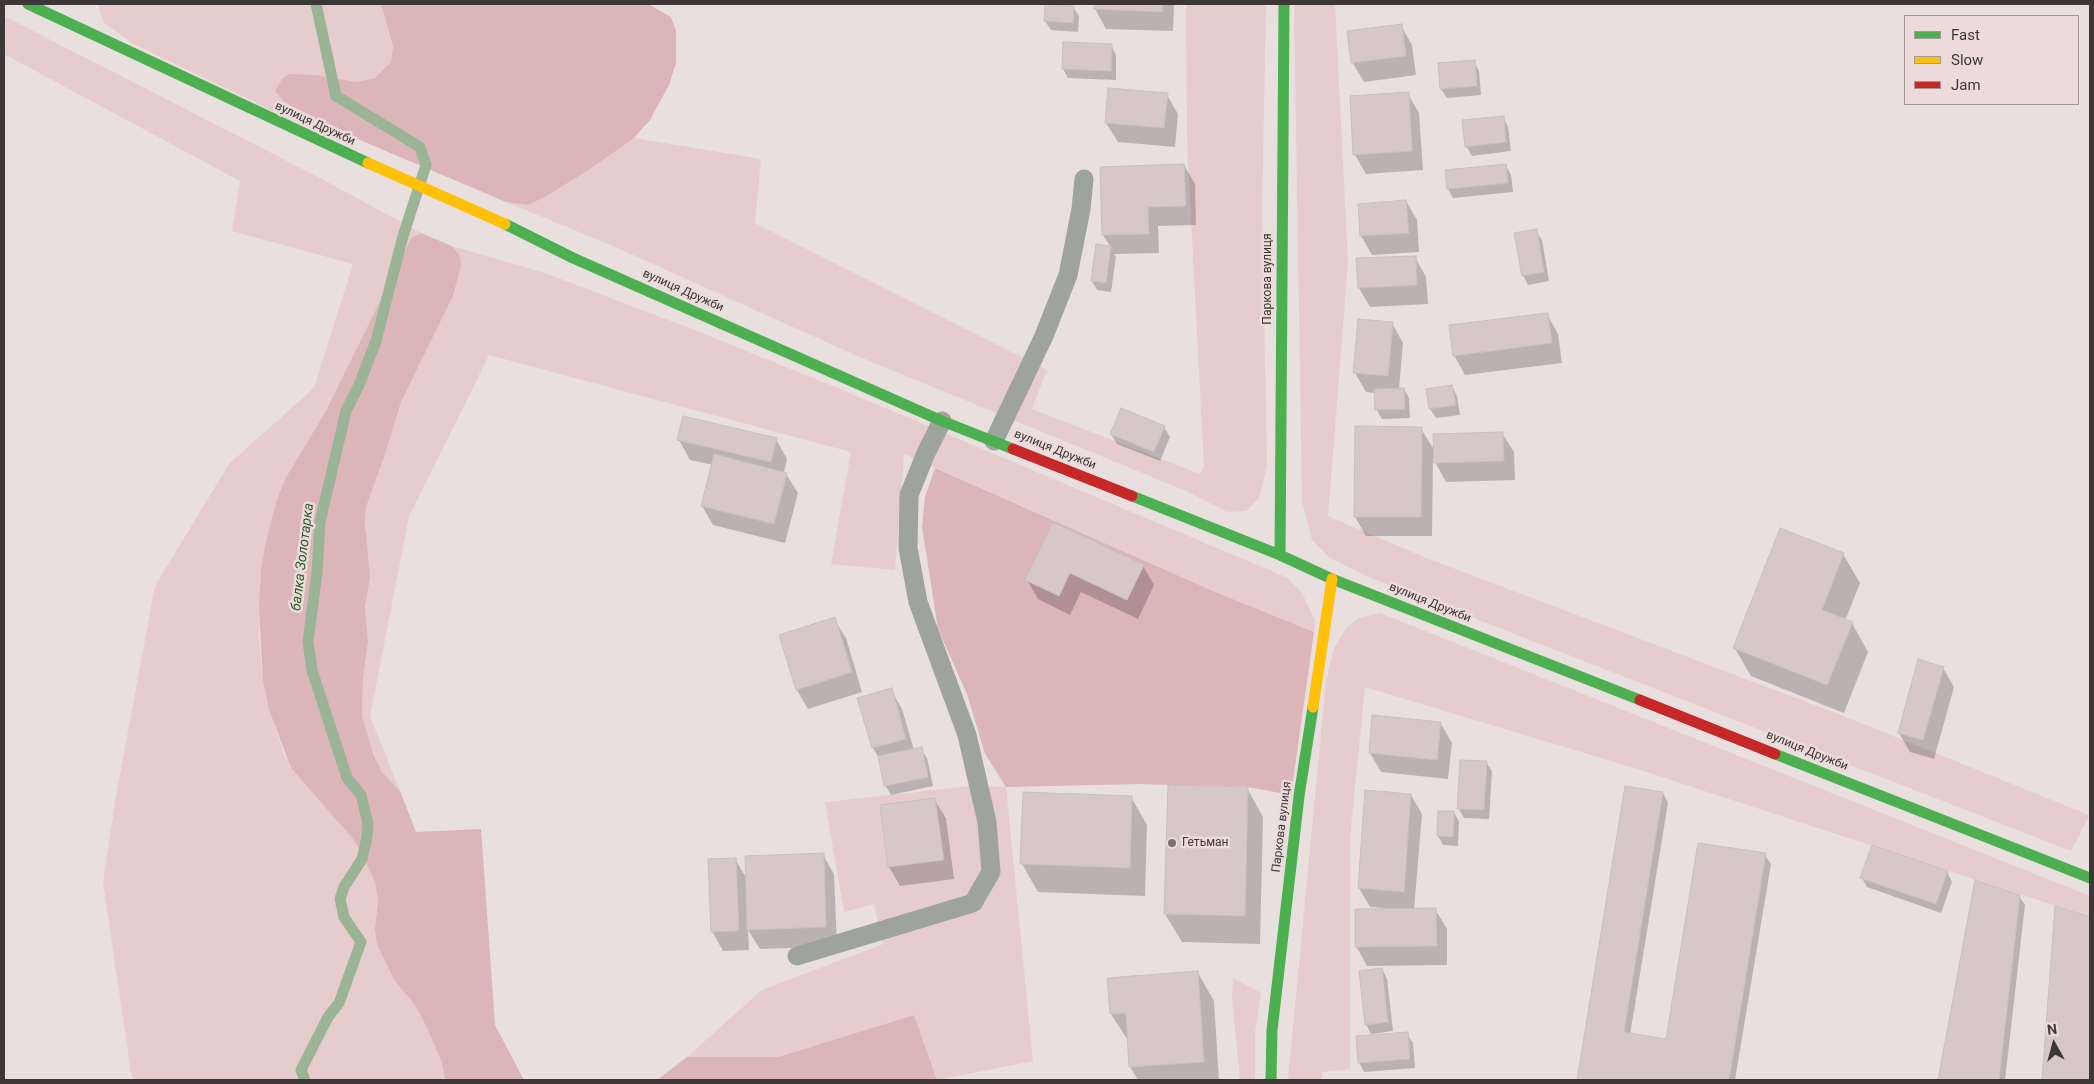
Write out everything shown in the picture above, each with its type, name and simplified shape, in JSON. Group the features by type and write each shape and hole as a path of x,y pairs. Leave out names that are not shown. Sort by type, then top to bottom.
{"street":[{"name":"вулиця Дружби","path":"28,4 365,162 489,216 573,258 942,421 1280,554 1332,579 2090,878"},
{"name":"Паркова вулиця","path":"1280,554 1284,4"},
{"name":"Паркова вулиця","path":"1271,1080 1272,1030 1299,796 1332,579"}],"lane":[{"path":"994,441 1044,336 1068,275 1081,209 1084,179"},
{"path":"797,956 973,903 991,872 987,822 967,735 918,602 908,548 909,495 926,453 942,421"}],"shaded area":[{"path":"98,4 381,4 393,46 391,62 375,78 356,82 317,75 284,102 315,119 277,113 132,43 103,22"},
{"path":"381,4 648,4 671,17 676,31 676,63 669,85 650,120 633,139 545,197 528,205 506,202 334,129 284,102 275,91 282,79 289,74 317,75 356,82 375,78 391,62 393,46"},
{"path":"1186,4 1266,4 1262,209 1267,465 1259,498 1246,511 1227,512 1186,491 855,355 613,246 506,202 528,205 545,197 587,171 634,138 761,159 755,223 1047,370 1032,409 1200,474 1204,467 1187,142"},
{"path":"1294,4 1335,4 1348,263 1328,516 1424,557 1846,717 2089,815 2071,851 1371,578 1330,558 1312,540 1302,501"},
{"path":"4,16 322,179 421,233 411,238 327,409 285,479 276,502 261,569 259,636 263,681 269,710 283,751 291,768 353,839 362,854 375,882 378,901 375,929 377,945 394,980 414,1004 425,1024 441,1060 445,1080 134,1080 131,1073 103,882 116,796 155,586 229,464 314,388 353,264 232,231 240,181 4,54"},
{"path":"421,233 452,246 460,256 461,265 453,296 401,402 366,507 365,524 370,577 365,606 368,642 363,679 362,716 374,756 382,772 400,791 416,832 481,829 495,1025 524,1080 445,1080 441,1060 425,1024 414,1004 394,980 377,945 375,929 378,901 375,882 353,839 291,768 269,710 263,681 259,608 261,569 276,502 285,479 327,409 411,238"},
{"path":"452,246 545,273 692,329 845,391 1288,578 1302,593 1315,620 1314,632 1213,591 904,454 895,570 831,564 851,452 489,355 409,517 370,716 400,791 382,772 374,756 362,716 363,679 368,642 365,606 366,507 401,402 453,296 459,256"},
{"path":"935,468 1213,591 1314,632 1291,795 1248,787 1139,784 1006,787 985,754 967,694 938,629 922,527 925,497"},
{"path":"1380,613 2090,896 2090,917 1631,767 1365,687 1350,838 1350,1069 1322,1072 1322,1080 1288,1080 1326,681 1334,648 1346,628 1359,618"},
{"path":"970,786 1006,787 1033,1061 937,1080 914,1015 778,1057 687,1057 762,990 883,944 874,904 844,912 825,802"},
{"path":"1233,978 1261,993 1255,1033 1255,1080 1240,1080 1232,998"},
{"path":"914,1015 937,1080 657,1080 687,1057 778,1057"}],"building":[{"path":"1045,4 1074,6 1073,23 1044,21"},
{"path":"1094,4 1163,4 1162,12 1094,9"},
{"path":"1402,24 1406,56 1351,63 1347,31"},
{"path":"1063,42 1112,44 1111,71 1062,69"},
{"path":"1475,60 1477,86 1440,89 1438,63"},
{"path":"1108,88 1168,93 1164,128 1105,123"},
{"path":"1409,92 1412,151 1353,155 1350,96"},
{"path":"1504,116 1506,142 1465,147 1462,120"},
{"path":"1184,164 1186,206 1148,207 1149,234 1102,235 1100,167"},
{"path":"1506,164 1508,183 1447,189 1445,170"},
{"path":"1406,200 1409,233 1360,236 1358,204"},
{"path":"1537,229 1544,272 1522,276 1514,233"},
{"path":"1096,244 1111,246 1106,283 1091,281"},
{"path":"1416,256 1417,285 1358,288 1356,258"},
{"path":"1548,313 1552,343 1453,356 1449,325"},
{"path":"1358,319 1393,322 1388,376 1353,373"},
{"path":"1452,385 1456,405 1429,409 1426,389"},
{"path":"1404,388 1405,409 1375,410 1374,389"},
{"path":"1121,408 1165,426 1154,452 1110,434"},
{"path":"683,416 777,438 771,462 677,440"},
{"path":"1355,426 1422,427 1421,517 1354,517"},
{"path":"1503,432 1504,461 1434,463 1433,434"},
{"path":"714,454 787,473 774,524 701,506"},
{"path":"1053,522 1144,565 1127,600 1070,573 1059,596 1025,580"},
{"path":"1780,528 1844,553 1822,610 1853,622 1827,685 1733,648"},
{"path":"835,617 852,672 796,690 779,635"},
{"path":"1918,659 1944,667 1923,740 1898,733"},
{"path":"892,688 906,739 872,748 857,698"},
{"path":"1372,715 1441,722 1437,760 1369,753"},
{"path":"922,747 928,777 884,786 878,756"},
{"path":"1460,760 1487,761 1484,810 1457,809"},
{"path":"1168,785 1248,787 1245,916 1164,914"},
{"path":"1625,786 1663,792 1624,1032 1666,1039 1698,843 1766,853 1729,1080 1577,1080"},
{"path":"1365,790 1411,794 1404,892 1358,888"},
{"path":"1023,792 1132,796 1130,868 1020,864"},
{"path":"935,798 944,860 888,867 880,805"},
{"path":"1438,811 1454,811 1453,837 1437,836"},
{"path":"1872,845 1948,871 1936,904 1860,878"},
{"path":"824,853 826,927 747,930 745,856"},
{"path":"736,858 739,931 711,932 708,859"},
{"path":"1975,880 2020,895 1999,1080 1938,1080"},
{"path":"2055,906 2090,917 2090,1080 2042,1080"},
{"path":"1436,908 1437,946 1355,947 1355,909"},
{"path":"1382,968 1388,1022 1365,1025 1359,971"},
{"path":"1198,971 1204,1062 1129,1067 1126,1013 1110,1014 1107,978"},
{"path":"1408,1032 1410,1059 1358,1063 1356,1036"}],"waterway":[{"name":"балка Золотарка","path":"305,1080 301,1070 328,1017 339,1003 361,942 344,917 340,899 344,887 362,859 368,823 361,795 347,778 312,670 308,642 317,572 320,522 346,411 359,385 376,341 403,236 426,165 420,147 336,96 316,4"}],"traffic: fast":[{"path":"28,4 368,163"},
{"path":"1280,555 1284,4"},
{"path":"505,224 573,258 942,421 1013,449"},
{"path":"1132,496 1280,555 1332,579 1640,700"},
{"path":"1271,1080 1272,1030 1299,796 1313,707"},
{"path":"1775,754 2090,878"}],"traffic: slow":[{"path":"368,163 505,224"},
{"path":"1313,707 1332,579"}],"traffic: jam":[{"path":"1013,449 1132,496"},
{"path":"1640,700 1775,754"}],"place":[{"name":"Гетьман","path":"1172,843"}]}
